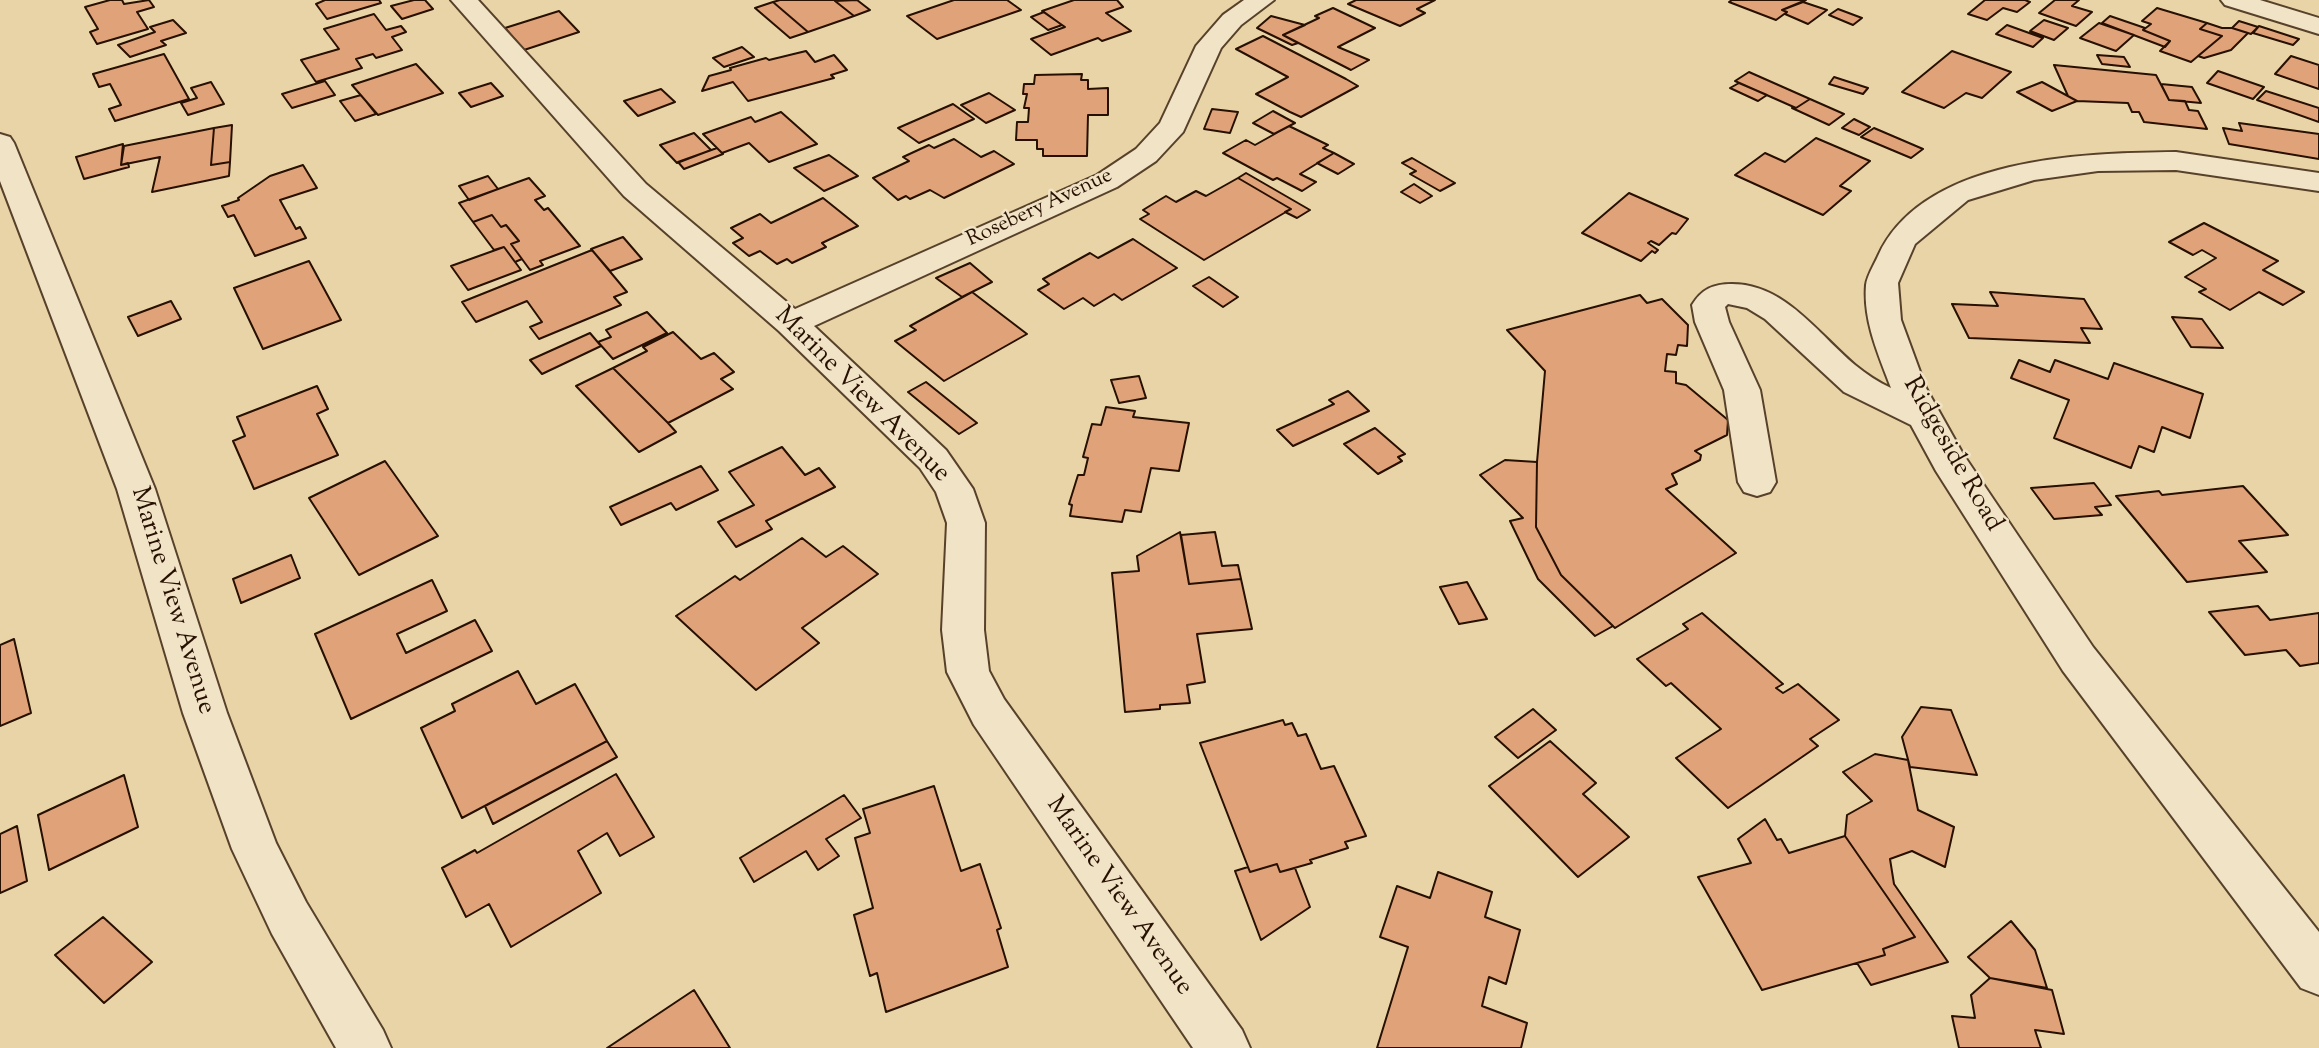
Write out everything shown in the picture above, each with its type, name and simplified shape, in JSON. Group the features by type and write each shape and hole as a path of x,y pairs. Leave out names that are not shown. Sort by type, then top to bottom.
{"street":[{"name":"Marine View Avenue","path":"464,0 635,190 791,323 933,459 954,489 965,523 963,630 968,672 989,712 1224,1048"},
{"name":"Rosebery Avenue","path":"791,323 1107,181 1146,155 1173,126 1209,46 1232,20 1261,0"},
{"path":"2234,0 2317,24"},
{"name":"Marine View Avenue","path":"0,143 136,489 205,713 255,849 289,918 365,1048"},
{"name":"Ridgeside Road","path":"2319,182 2176,161 2098,162 2030,172 1957,194 1921,220 1901,240 1882,283 1884,320 1908,388 1949,462 2078,659 2319,971"},
{"path":"1756,482 1742,390 1713,322 1709,305 1720,294 1744,294 1775,309 1837,370 1856,384 1924,417"}],"building":[{"path":"110,0 122,0 124,4 149,0 154,7 137,12 148,29 97,44 90,32 98,29 85,7"},
{"path":"325,0 379,0 381,3 327,19 316,4"},
{"path":"425,0 433,9 402,19 391,6"},
{"path":"837,0 835,1 854,16 808,32 773,2"},
{"path":"857,0 870,10 854,16 835,1"},
{"path":"954,0 1007,0 1021,10 937,39 907,16"},
{"path":"1074,0 1117,0 1123,7 1106,13 1131,31 1102,41 1098,38 1051,55 1031,39 1065,27 1042,11"},
{"path":"1356,0 1435,0 1417,9 1425,13 1400,26 1348,4"},
{"path":"1806,0 1782,10 1787,12 1776,20 1729,2"},
{"path":"1985,0 2030,2 2017,12 2003,8 1987,20 1968,14"},
{"path":"2055,0 2079,0 2072,6 2092,12 2076,26 2039,13"},
{"path":"773,2 808,32 790,38 755,8"},
{"path":"1803,2 1827,10 1808,24 1782,10"},
{"path":"1333,8 1375,28 1338,47 1369,60 1351,70 1283,35 1319,18 1315,16"},
{"path":"2157,8 2207,23 2200,29 2222,36 2191,62 2160,51 2170,41 2143,30 2151,24 2142,21"},
{"path":"1838,9 1862,18 1853,25 1829,15"},
{"path":"559,11 579,32 524,50 505,28"},
{"path":"1044,12 1062,25 1048,30 1031,17"},
{"path":"374,14 386,30 401,26 406,32 392,37 402,50 376,58 373,54 356,59 362,68 316,82 301,60 339,49 324,29"},
{"path":"1271,16 1305,25 1283,35 1298,43 1292,45 1257,28"},
{"path":"2110,16 2145,28 2143,30 2170,41 2165,47 2102,23"},
{"path":"173,20 186,33 161,41 166,45 130,57 118,45 155,32 150,27"},
{"path":"2044,20 2068,28 2054,40 2030,31"},
{"path":"2239,21 2258,27 2251,34 2232,28"},
{"path":"2099,23 2134,35 2116,51 2080,38"},
{"path":"2207,23 2248,33 2231,50 2204,58 2198,56 2222,36 2200,29"},
{"path":"2007,25 2043,38 2033,47 1996,34"},
{"path":"2259,26 2299,39 2293,45 2253,33"},
{"path":"1263,36 1358,86 1301,117 1290,112 1256,94 1288,77 1236,49"},
{"path":"742,47 754,57 724,67 713,58"},
{"path":"806,51 815,62 834,55 847,70 831,75 834,78 748,101 733,82 702,91 709,76 766,58 769,60"},
{"path":"1952,51 2011,72 1982,98 1966,93 1944,108 1902,92"},
{"path":"164,54 189,99 115,121 109,109 121,105 110,84 99,87 93,74"},
{"path":"2097,55 2124,57 2130,67 2102,64"},
{"path":"2291,56 2319,65 2319,89 2275,74"},
{"path":"416,64 443,93 378,115 352,85"},
{"path":"2054,65 2156,75 2169,100 2185,101 2189,110 2198,111 2207,129 2144,122 2139,112 2132,112 2128,103 2077,101 2068,96"},
{"path":"2218,71 2264,87 2253,99 2207,83"},
{"path":"1749,72 1810,99 1796,108 1735,81"},
{"path":"1082,74 1081,80 1088,80 1088,89 1108,88 1108,115 1088,115 1087,156 1043,156 1043,149 1037,149 1037,140 1016,140 1017,122 1028,122 1029,108 1024,108 1027,94 1023,94 1024,84 1034,84 1035,75"},
{"path":"1834,77 1868,88 1863,94 1829,84"},
{"path":"325,81 335,95 292,108 282,94"},
{"path":"211,82 224,104 188,115 181,103 197,98 191,88"},
{"path":"2042,82 2077,101 2052,111 2017,92"},
{"path":"491,83 503,96 471,107 459,93"},
{"path":"1739,83 1767,95 1758,101 1730,88"},
{"path":"2161,84 2192,87 2201,103 2169,100"},
{"path":"661,89 675,102 638,116 624,101"},
{"path":"2266,91 2319,108 2319,122 2257,100"},
{"path":"989,93 1015,110 986,123 961,105"},
{"path":"361,95 376,114 355,121 340,101"},
{"path":"1810,99 1844,114 1829,125 1792,108"},
{"path":"953,104 974,119 919,143 898,128"},
{"path":"1212,109 1238,112 1230,133 1204,129"},
{"path":"1273,111 1295,123 1274,134 1253,123"},
{"path":"781,112 817,144 769,162 749,143 722,153 703,134 751,117 755,122"},
{"path":"1854,119 1870,127 1859,135 1842,128"},
{"path":"2239,123 2319,134 2319,159 2229,144 2223,128 2242,131"},
{"path":"232,125 230,162 211,165 214,128"},
{"path":"1289,126 1328,145 1323,148 1334,153 1300,174 1316,182 1302,191 1277,178 1273,180 1223,153 1246,140 1255,145"},
{"path":"214,128 211,165 230,162 229,176 152,192 160,157 121,165 124,146"},
{"path":"1874,128 1923,149 1911,158 1861,137"},
{"path":"694,133 711,150 677,163 660,145"},
{"path":"1816,138 1870,161 1840,186 1851,191 1823,215 1735,175 1765,153 1785,162"},
{"path":"954,139 981,157 994,151 1014,164 944,198 930,190 910,199 906,196 898,200 873,178 909,161 903,157 929,145 934,148"},
{"path":"123,144 121,165 128,163 129,167 84,179 76,157"},
{"path":"717,148 723,154 684,169 678,162"},
{"path":"1334,153 1354,164 1338,174 1317,163"},
{"path":"829,155 858,176 824,191 794,168"},
{"path":"1412,158 1455,183 1440,191 1410,174 1416,171 1402,163"},
{"path":"303,165 317,188 280,200 296,229 300,227 306,238 255,256 234,215 228,217 222,206 239,200 238,198 270,176"},
{"path":"1246,173 1310,210 1297,218 1285,212 1291,209 1238,178"},
{"path":"488,176 498,189 469,200 459,186"},
{"path":"529,178 545,196 535,200 544,210 548,208 580,246 540,261 543,265 530,270 511,244 519,241 506,225 501,227 492,215 473,222 459,203"},
{"path":"1238,178 1291,209 1204,260 1140,219 1149,214 1143,210 1166,196 1176,202 1196,191 1206,196"},
{"path":"1414,184 1432,196 1420,203 1401,192"},
{"path":"1629,193 1688,219 1676,234 1672,233 1659,245 1651,241 1648,243 1658,250 1655,253 1652,251 1641,261 1582,233"},
{"path":"823,198 858,226 822,243 826,247 792,263 787,259 777,264 760,251 749,256 733,243 743,238 731,228 760,214 771,223"},
{"path":"492,215 501,227 506,225 519,241 511,244 522,259 515,262 504,247 494,250 473,222"},
{"path":"2204,223 2278,261 2263,270 2304,292 2283,305 2259,292 2230,310 2199,292 2206,289 2185,277 2216,258 2202,250 2193,255 2169,242"},
{"path":"623,237 642,259 610,271 591,249"},
{"path":"1133,239 1177,268 1122,300 1114,294 1094,306 1083,298 1064,309 1038,290 1049,284 1043,279 1090,253 1098,258"},
{"path":"504,247 521,270 468,290 451,266"},
{"path":"592,250 627,292 614,297 621,305 539,339 530,327 542,322 527,301 476,322 462,302"},
{"path":"309,261 341,320 263,349 234,288"},
{"path":"970,263 992,282 962,297 936,278"},
{"path":"1209,277 1238,297 1223,307 1193,286"},
{"path":"972,292 1027,334 944,381 895,341 916,330 910,326"},
{"path":"1990,292 2084,299 2102,329 2081,328 2090,343 1969,338 1952,304 1998,306"},
{"path":"1640,295 1647,303 1662,299 1688,325 1687,346 1678,345 1676,355 1667,354 1665,371 1676,372 1676,383 1686,385 1728,420 1727,435 1695,451 1701,455 1700,460 1672,474 1677,484 1666,489 1736,553 1615,628 1561,575 1536,527 1537,462 1545,371 1507,330"},
{"path":"171,301 181,319 138,336 128,317"},
{"path":"647,312 667,333 613,359 598,342 611,337 606,330"},
{"path":"2172,317 2202,319 2223,348 2191,347"},
{"path":"673,332 701,359 714,353 734,372 721,379 733,389 668,423 613,368 647,351 643,347"},
{"path":"590,333 601,346 542,374 530,360"},
{"path":"2019,360 2050,372 2055,360 2108,379 2114,363 2203,394 2190,438 2162,427 2154,452 2139,446 2131,468 2054,438 2069,400 2011,378"},
{"path":"613,368 676,432 639,452 576,386"},
{"path":"1139,376 1146,398 1119,403 1111,380"},
{"path":"926,382 977,423 959,434 908,392"},
{"path":"317,386 328,409 317,414 338,455 254,489 233,441 245,436 237,417"},
{"path":"1348,391 1369,411 1293,446 1277,430 1334,404 1329,400"},
{"path":"1106,407 1135,411 1133,417 1189,423 1179,471 1151,468 1141,512 1125,510 1122,522 1070,516 1072,505 1069,504 1078,475 1084,475 1088,458 1083,457 1092,424 1101,425"},
{"path":"1375,428 1405,454 1398,457 1402,461 1378,474 1344,444"},
{"path":"782,447 805,475 819,468 835,487 766,521 772,529 736,547 718,522 754,505 729,472"},
{"path":"1505,460 1537,462 1536,527 1561,575 1613,626 1595,636 1538,579 1510,521 1523,518 1480,475"},
{"path":"385,461 438,536 359,575 309,498"},
{"path":"701,466 718,490 676,510 671,503 621,525 610,507"},
{"path":"2094,483 2111,505 2095,507 2102,515 2054,519 2031,488"},
{"path":"2243,486 2288,535 2239,541 2267,572 2187,582 2116,496 2159,491 2162,495"},
{"path":"1180,532 1189,584 1241,579 1252,629 1197,634 1205,682 1187,685 1190,703 1160,705 1160,709 1125,712 1112,573 1139,571 1137,556"},
{"path":"1215,532 1222,566 1238,565 1241,579 1189,584 1181,535"},
{"path":"802,538 826,557 843,546 878,574 802,628 819,643 756,690 676,616 735,576 740,580"},
{"path":"291,555 300,578 241,603 233,579"},
{"path":"432,580 447,611 397,634 406,653 475,620 492,651 351,719 315,634"},
{"path":"1467,582 1487,619 1459,624 1440,587"},
{"path":"2258,606 2270,620 2319,613 2319,663 2300,666 2286,650 2245,655 2209,612"},
{"path":"1702,613 1783,684 1776,688 1783,693 1798,684 1839,720 1810,739 1818,746 1728,808 1676,758 1721,729 1671,683 1666,686 1637,659 1688,629 1683,624"},
{"path":"14,639 31,713 0,726 0,645"},
{"path":"518,671 536,704 575,684 607,741 462,818 421,728 455,711 452,704"},
{"path":"1921,707 1951,710 1977,775 1910,767 1902,737"},
{"path":"1533,709 1556,730 1518,758 1495,737"},
{"path":"1283,720 1285,725 1292,723 1298,736 1306,734 1321,769 1334,766 1366,836 1345,842 1348,848 1310,860 1312,863 1280,872 1277,864 1250,872 1200,743"},
{"path":"607,741 617,757 493,824 485,806"},
{"path":"1550,741 1596,783 1583,794 1629,837 1578,877 1489,786"},
{"path":"1875,754 1908,760 1918,810 1954,827 1945,867 1912,851 1890,859 1894,884 1948,962 1871,985 1857,963 1885,955 1883,949 1915,937 1845,836 1847,815 1872,801 1843,772"},
{"path":"616,774 654,837 620,856 607,833 578,851 601,893 511,947 489,904 466,917 442,868 475,850 477,853"},
{"path":"124,775 138,827 49,870 38,815"},
{"path":"934,786 961,871 980,864 1001,928 997,930 1008,967 886,1012 877,973 870,976 854,915 873,908 855,838 870,833 863,809"},
{"path":"844,795 861,818 826,839 839,856 818,870 806,851 754,882 740,858"},
{"path":"1765,819 1777,840 1781,839 1789,853 1845,836 1915,937 1883,949 1885,955 1762,990 1698,877 1751,863 1738,839"},
{"path":"17,826 27,881 0,893 0,834"},
{"path":"1277,864 1280,872 1295,868 1310,907 1261,940 1235,871 1248,867 1250,872"},
{"path":"1438,872 1492,892 1485,917 1520,930 1506,984 1489,977 1482,1006 1527,1023 1521,1048 1377,1048 1408,947 1380,937 1397,886 1430,898"},
{"path":"103,917 152,962 104,1003 55,955"},
{"path":"2011,921 2035,950 2047,988 1990,978 1968,957"},
{"path":"1990,978 2052,990 2064,1034 2035,1030 2041,1048 1959,1048 1952,1016 1975,1018 1971,995"},
{"path":"694,990 730,1048 607,1048"}]}
